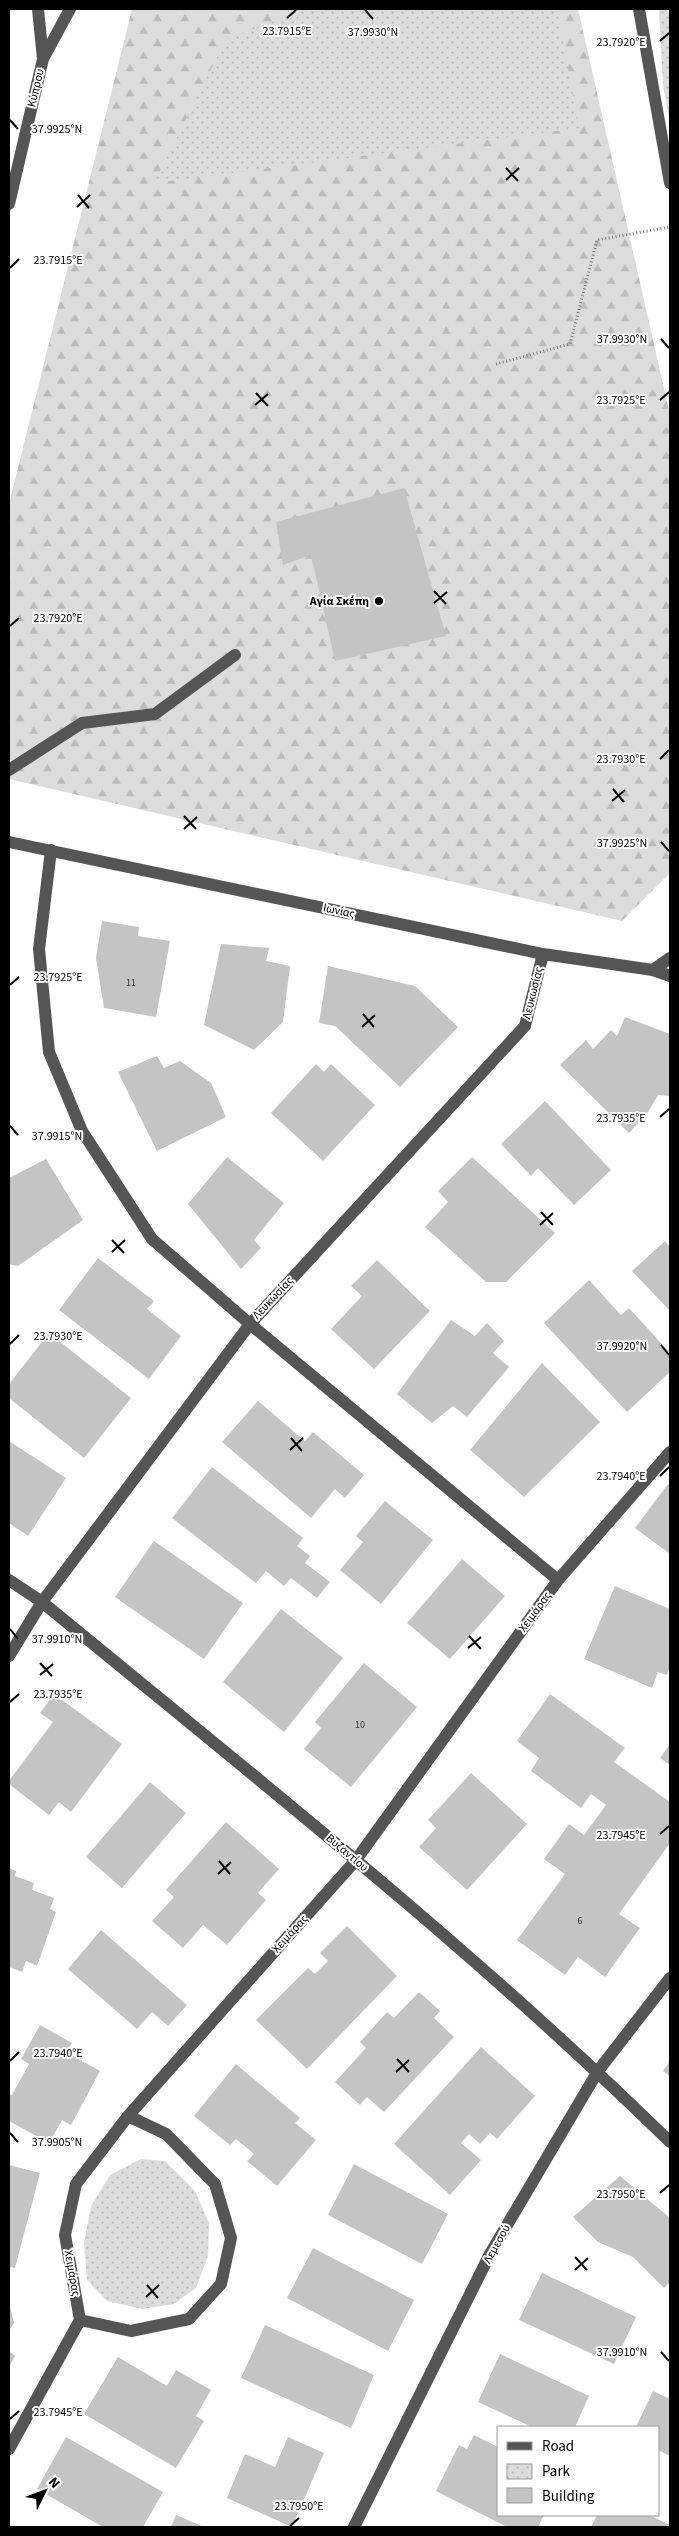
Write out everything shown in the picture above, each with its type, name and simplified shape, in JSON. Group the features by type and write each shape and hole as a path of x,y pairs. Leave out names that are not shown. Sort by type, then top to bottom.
{"street":[{"name":"Κύπρου","path":"38,9 43,60"},
{"name":"Κύπρου","path":"9,204 43,60 70,9"},
{"path":"639,9 670,183"},
{"path":"9,770 82,723 155,714 235,655"},
{"name":"Ιωνίας","path":"9,842 543,954 653,970 670,976"},
{"path":"51,850 39,949 49,1052 82,1131 152,1239 250,1324 558,1580"},
{"name":"Λευκωσίας","path":"9,1656 42,1602 250,1324 525,1026 543,954"},
{"path":"653,970 670,958"},
{"name":"Χειμάρας","path":"80,2320 66,2235 76,2184 128,2116 356,1860 558,1580 670,1452"},
{"name":"Βυζαντίου","path":"9,1580 42,1602 356,1860 598,2071 670,2142"},
{"name":"Λεμεσού","path":"354,2527 490,2254 598,2071 670,1978"},
{"path":"9,2450 80,2320 131,2332 188,2319 221,2284 231,2238 215,2184 166,2134 128,2116"}],"path":[{"path":"496,364 570,344 597,240 670,227"}],"green space":[{"path":"132,9 578,9 670,415 670,873 622,921 9,779 9,504"},
{"path":"308,9 557,9 579,128 154,183 226,39"},
{"path":"659,9 670,9 670,123 663,85"},
{"path":"141,2159 165,2161 195,2191 209,2223 208,2256 196,2288 174,2304 142,2309 107,2301 87,2280 84,2243 91,2206 110,2175"}],"building":[{"name":"Αγία Σκέπη","path":"404,488 446,636 335,661 311,555 283,565 276,522"},
{"path":"102,921 139,927 138,936 170,941 156,1017 104,1008 96,958"},
{"path":"221,944 269,948 266,961 290,966 283,1022 254,1050 204,1025"},
{"path":"328,966 415,986 458,1027 400,1087 335,1026 319,1023"},
{"path":"625,1017 670,1034 669,1096 658,1095 648,1112 629,1133 560,1065 586,1040 593,1049 611,1030 617,1036"},
{"path":"157,1056 164,1068 180,1061 211,1083 226,1117 157,1151 118,1072"},
{"path":"316,1064 324,1072 331,1064 375,1105 323,1161 271,1113"},
{"path":"545,1101 611,1170 574,1205 538,1168 531,1176 501,1144"},
{"path":"227,1157 284,1203 254,1240 261,1248 241,1269 188,1204"},
{"path":"472,1157 555,1233 506,1282 486,1282 425,1227 448,1202 438,1191"},
{"path":"46,1159 83,1220 18,1266 9,1264 9,1178"},
{"path":"665,1241 670,1247 670,1311 632,1271"},
{"path":"98,1258 154,1301 147,1309 181,1336 149,1379 59,1310"},
{"path":"377,1260 430,1311 374,1369 331,1329 362,1296 351,1286"},
{"path":"589,1280 621,1315 629,1308 670,1353 670,1372 627,1412 544,1323"},
{"path":"451,1320 475,1336 487,1323 504,1341 493,1353 509,1367 467,1417 453,1406 432,1423 397,1394"},
{"path":"49,1333 131,1398 84,1458 9,1398 9,1384"},
{"path":"542,1363 600,1422 524,1497 470,1450"},
{"path":"258,1401 305,1441 313,1432 364,1475 345,1498 335,1489 311,1518 222,1442"},
{"path":"9,1441 66,1478 28,1536 9,1523"},
{"path":"212,1467 303,1538 297,1546 310,1556 305,1563 330,1582 317,1598 291,1578 284,1586 266,1571 256,1583 172,1518"},
{"path":"668,1484 670,1486 670,1554 635,1528"},
{"path":"385,1501 433,1540 381,1604 340,1570 363,1542 356,1536"},
{"path":"154,1541 243,1603 204,1659 115,1597"},
{"path":"462,1559 505,1596 450,1659 407,1623"},
{"path":"615,1586 670,1609 670,1667 667,1675 658,1672 652,1688 584,1659"},
{"path":"281,1609 343,1658 284,1732 223,1682"},
{"path":"364,1663 417,1707 351,1787 304,1749 321,1728 315,1722"},
{"path":"54,1694 122,1744 71,1812 59,1802 49,1815 9,1784 9,1781 53,1722 40,1713"},
{"path":"550,1694 625,1748 614,1762 670,1802 670,1843 619,1914 640,1928 605,1977 578,1957 565,1975 517,1940 565,1874 544,1859 569,1824 584,1835 606,1805 591,1794 581,1808 531,1771 539,1758 517,1741"},
{"path":"670,1744 670,1765 660,1758"},
{"path":"471,1773 527,1824 467,1890 419,1847 436,1828 428,1820"},
{"path":"150,1782 186,1813 122,1888 86,1857"},
{"path":"226,1822 279,1869 258,1893 266,1900 227,1945 203,1925 183,1948 152,1921 174,1897 166,1890"},
{"path":"9,1868 16,1871 15,1876 34,1883 32,1890 54,1898 50,1909 56,1912 37,1966 26,1961 22,1972 9,1967"},
{"path":"347,1926 397,1976 307,2069 256,2020 308,1968 315,1974 328,1961 320,1953"},
{"path":"101,1930 187,2005 168,2026 152,2012 137,2029 68,1969"},
{"path":"419,1992 440,2011 434,2018 454,2037 384,2112 367,2097 360,2105 335,2082 366,2048 360,2042 387,2012 394,2018"},
{"path":"40,2025 72,2043 66,2052 100,2071 71,2125 62,2120 49,2143 9,2121 9,2094 12,2095 29,2064 21,2059"},
{"path":"481,2047 535,2096 497,2139 490,2133 480,2144 469,2134 461,2143 481,2160 450,2195 394,2144"},
{"path":"670,2061 670,2076 663,2071"},
{"path":"236,2064 300,2118 295,2123 316,2140 277,2186 247,2161 254,2154 236,2139 230,2145 194,2116"},
{"path":"354,2164 448,2214 422,2264 328,2215"},
{"path":"9,2165 40,2173 15,2268 9,2267"},
{"path":"620,2176 670,2218 670,2282 664,2288 633,2257 598,2242 573,2217"},
{"path":"313,2248 414,2300 388,2351 287,2298"},
{"path":"542,2273 636,2317 614,2364 519,2320"},
{"path":"9,2303 14,2323 9,2331"},
{"path":"265,2325 374,2375 351,2428 241,2378"},
{"path":"9,2351 15,2356 9,2367"},
{"path":"500,2354 589,2396 575,2426 530,2426 478,2402"},
{"path":"118,2357 167,2386 176,2370 211,2390 196,2416 204,2421 176,2468 84,2414"},
{"path":"653,2391 670,2399 670,2456 659,2450 659,2426 636,2426"},
{"path":"474,2435 497,2446 497,2516 544,2516 538,2527 507,2527 436,2491 459,2445 467,2449"},
{"path":"66,2437 163,2492 143,2527 103,2527 37,2489"},
{"path":"288,2437 324,2453 292,2527 227,2498 245,2454 275,2467"},
{"path":"176,2515 204,2527 171,2527"},
{"path":"596,2516 651,2516 670,2525 670,2527 591,2527"}],"place":[{"name":"Αγία Σκέπη","path":"379,601"}]}
